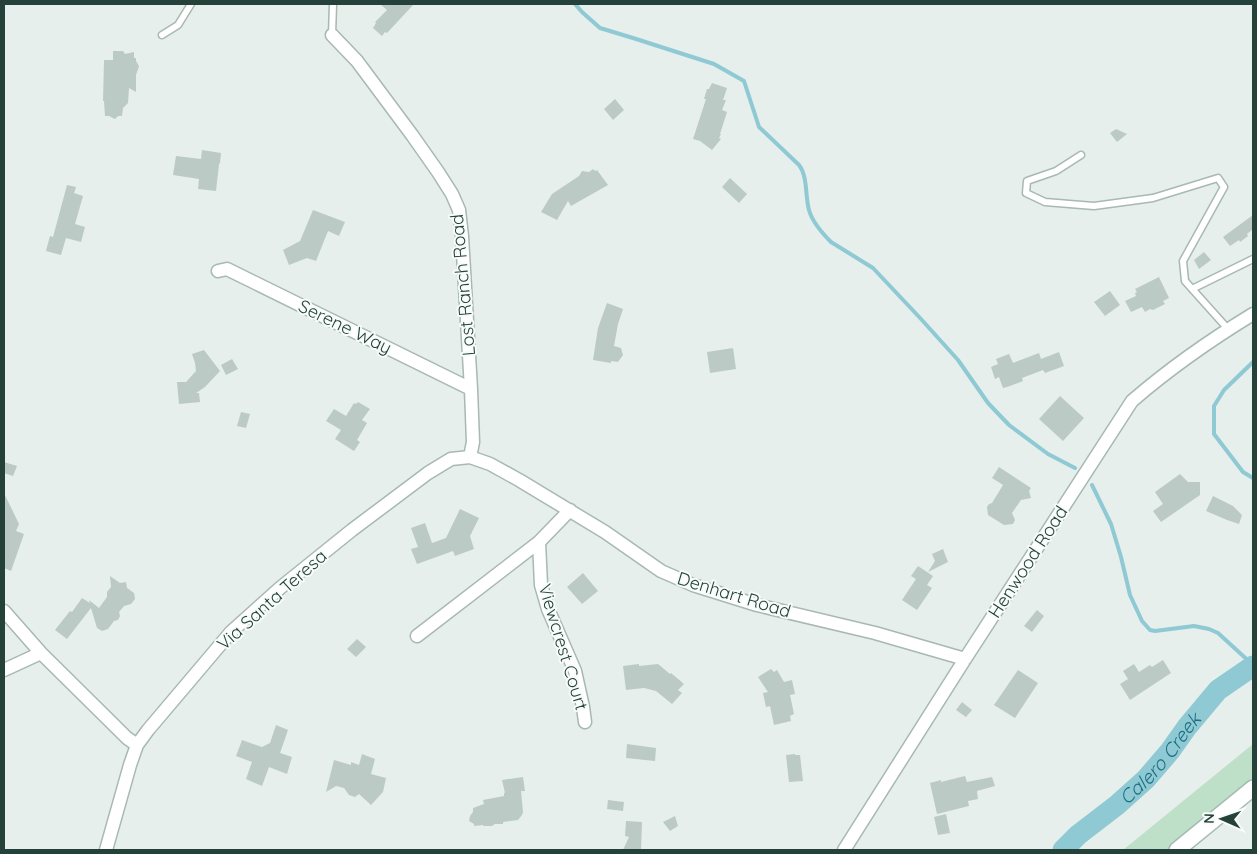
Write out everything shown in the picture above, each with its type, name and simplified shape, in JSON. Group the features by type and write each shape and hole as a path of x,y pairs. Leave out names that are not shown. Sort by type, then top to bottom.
{"street":[{"name":"Lost Ranch Road","path":"332,35 357,61 412,135 452,194 459,210 471,389 472,442 470,457"},
{"name":"Serene Way","path":"218,271 227,269 471,389"},
{"name":"Henwood Road","path":"844,850 1132,401 1150,385 1228,329 1253,314"},
{"name":"Denhart Road","path":"470,457 490,464 570,510 661,571 693,585 757,605 875,633 965,659"},
{"name":"Via Santa Teresa","path":"106,850 137,745 231,632 280,588 352,530 428,473 451,459 470,457"},
{"path":"417,636 539,542 570,510"},
{"name":"Viewcrest Court","path":"539,542 541,585 548,609 574,671 584,707 585,722"},
{"path":"4,611 41,653 127,738 137,745"},
{"path":"4,670 41,653"},
{"path":"1177,850 1253,788"}],"lane":[{"path":"162,35 178,25 191,4"},
{"path":"332,35 333,4"},
{"path":"1081,154 1056,171 1027,181 1026,193 1045,202 1094,206 1153,198 1218,178 1224,187 1183,261 1185,281 1228,329"},
{"path":"1192,290 1253,260"}],"green space":[{"path":"1253,744 1253,781 1177,850 1123,850"}],"building":[{"path":"380,4 414,4 382,36 373,28 375,22 387,10"},
{"path":"113,51 123,51 125,54 134,52 134,58 136,58 139,66 136,75 136,92 129,88 128,103 123,108 122,116 118,116 115,119 105,116 103,101 104,60 113,60"},
{"path":"712,83 727,88 723,100 726,100 722,110 727,112 719,138 721,139 712,150 700,141 693,139 706,99 704,99 707,89 709,89"},
{"path":"615,99 624,110 613,120 604,109"},
{"path":"1116,129 1127,134 1117,142 1110,133"},
{"path":"202,150 221,153 216,191 198,189 199,179 173,175 176,156 201,159"},
{"path":"593,169 597,170 608,185 571,206 568,201 557,220 541,212 552,194 579,176 582,171 589,172"},
{"path":"730,178 747,194 739,203 722,187"},
{"path":"67,185 76,187 74,193 83,196 75,224 85,227 81,242 66,238 61,255 46,251 50,236 53,237"},
{"path":"313,210 345,222 339,236 328,231 316,261 307,258 289,265 283,250 300,241"},
{"path":"1253,215 1253,229 1247,234 1248,236 1230,246 1223,237"},
{"path":"1204,252 1211,260 1199,269 1194,260"},
{"path":"1159,277 1169,298 1163,301 1165,304 1145,312 1142,307 1131,312 1125,301 1136,296 1135,293 1137,292 1135,289"},
{"path":"1110,291 1120,305 1105,316 1094,302"},
{"path":"607,303 623,309 614,346 621,348 623,355 618,362 611,361 611,363 593,360 598,328"},
{"path":"733,348 736,369 710,373 707,352"},
{"path":"204,350 220,371 205,387 196,393 199,393 200,402 179,404 177,382 186,382 196,371 192,354"},
{"path":"1059,352 1064,366 1045,373 1043,370 1022,378 1023,381 1003,388 999,377 995,379 991,367 998,364 996,359 1009,354 1013,363 1039,353 1041,359"},
{"path":"232,359 238,369 226,375 221,365"},
{"path":"1060,396 1084,418 1063,441 1039,419"},
{"path":"358,402 370,409 362,420 367,423 357,440 360,442 354,451 335,439 341,430 326,421 334,409 346,416 354,403"},
{"path":"241,412 250,414 246,428 237,426"},
{"path":"4,462 17,466 13,476 4,473"},
{"path":"999,467 1031,488 1029,491 1031,498 1021,500 1012,513 1015,520 1013,524 1004,525 988,515 987,507 992,503 1003,485 992,478"},
{"path":"1180,474 1188,482 1200,482 1200,495 1161,522 1153,511 1163,504 1155,492"},
{"path":"4,493 19,524 16,531 24,534 11,571 4,568"},
{"path":"1213,496 1233,506 1242,515 1239,524 1206,511"},
{"path":"460,509 479,518 470,536 474,549 455,556 453,551 417,564 411,549 418,547 411,528 425,523 432,543 446,538"},
{"path":"943,549 948,562 928,572 935,561 932,554"},
{"path":"918,566 933,576 927,585 932,588 917,610 902,600 916,579 911,576"},
{"path":"583,573 598,591 582,604 567,587"},
{"path":"110,576 120,583 126,582 127,588 134,593 135,599 131,604 124,606 119,612 118,620 114,621 108,629 102,631 97,628 91,608 67,639 55,630 82,598 90,603 89,600 99,608 111,587"},
{"path":"1037,610 1044,616 1032,632 1024,626"},
{"path":"357,639 366,647 356,657 347,649"},
{"path":"1163,660 1171,673 1130,700 1120,684 1128,679 1123,671 1134,664 1139,672"},
{"path":"639,664 639,666 658,664 684,684 678,690 682,693 672,704 656,691 644,688 626,690 623,666"},
{"path":"771,669 774,672 777,670 784,682 792,680 795,694 790,695 794,714 790,716 791,721 774,725 770,706 766,707 763,693 768,692 758,677"},
{"path":"1018,670 1038,683 1015,718 994,705"},
{"path":"962,702 972,710 966,717 956,710"},
{"path":"276,725 288,730 280,753 292,757 287,774 269,767 262,786 246,779 252,762 236,756 242,740 262,747 270,743"},
{"path":"627,744 656,748 655,761 626,758"},
{"path":"362,754 375,759 371,774 386,778 383,792 371,805 359,794 355,797 349,795 344,788 336,786 326,792 334,760 351,765 351,762 359,765"},
{"path":"786,755 800,755 803,781 789,782"},
{"path":"965,776 967,782 992,777 995,786 977,791 978,799 968,801 969,806 937,814 930,783"},
{"path":"523,777 525,791 521,791 523,812 518,820 492,826 474,826 469,821 473,808 484,804 483,800 504,796 502,780"},
{"path":"608,800 624,802 623,811 607,809"},
{"path":"946,814 950,833 938,835 934,817"},
{"path":"675,816 678,826 670,831 663,822"},
{"path":"626,821 642,822 641,850 623,850 629,837 625,836"}],"waterway":[{"path":"575,4 600,28 714,64 744,81 759,127 802,170 810,214 825,235 831,242 873,268 958,360 988,403 1009,425 1048,454 1075,468"},
{"path":"1253,362 1224,390 1214,406 1214,434 1243,472 1253,478"},
{"path":"1092,485 1111,524 1130,595 1142,621 1150,630 1194,626 1209,629 1218,633 1253,665"},
{"name":"Calero Creek","path":"1063,850 1078,835 1117,805 1146,779 1218,690 1253,666"}]}
